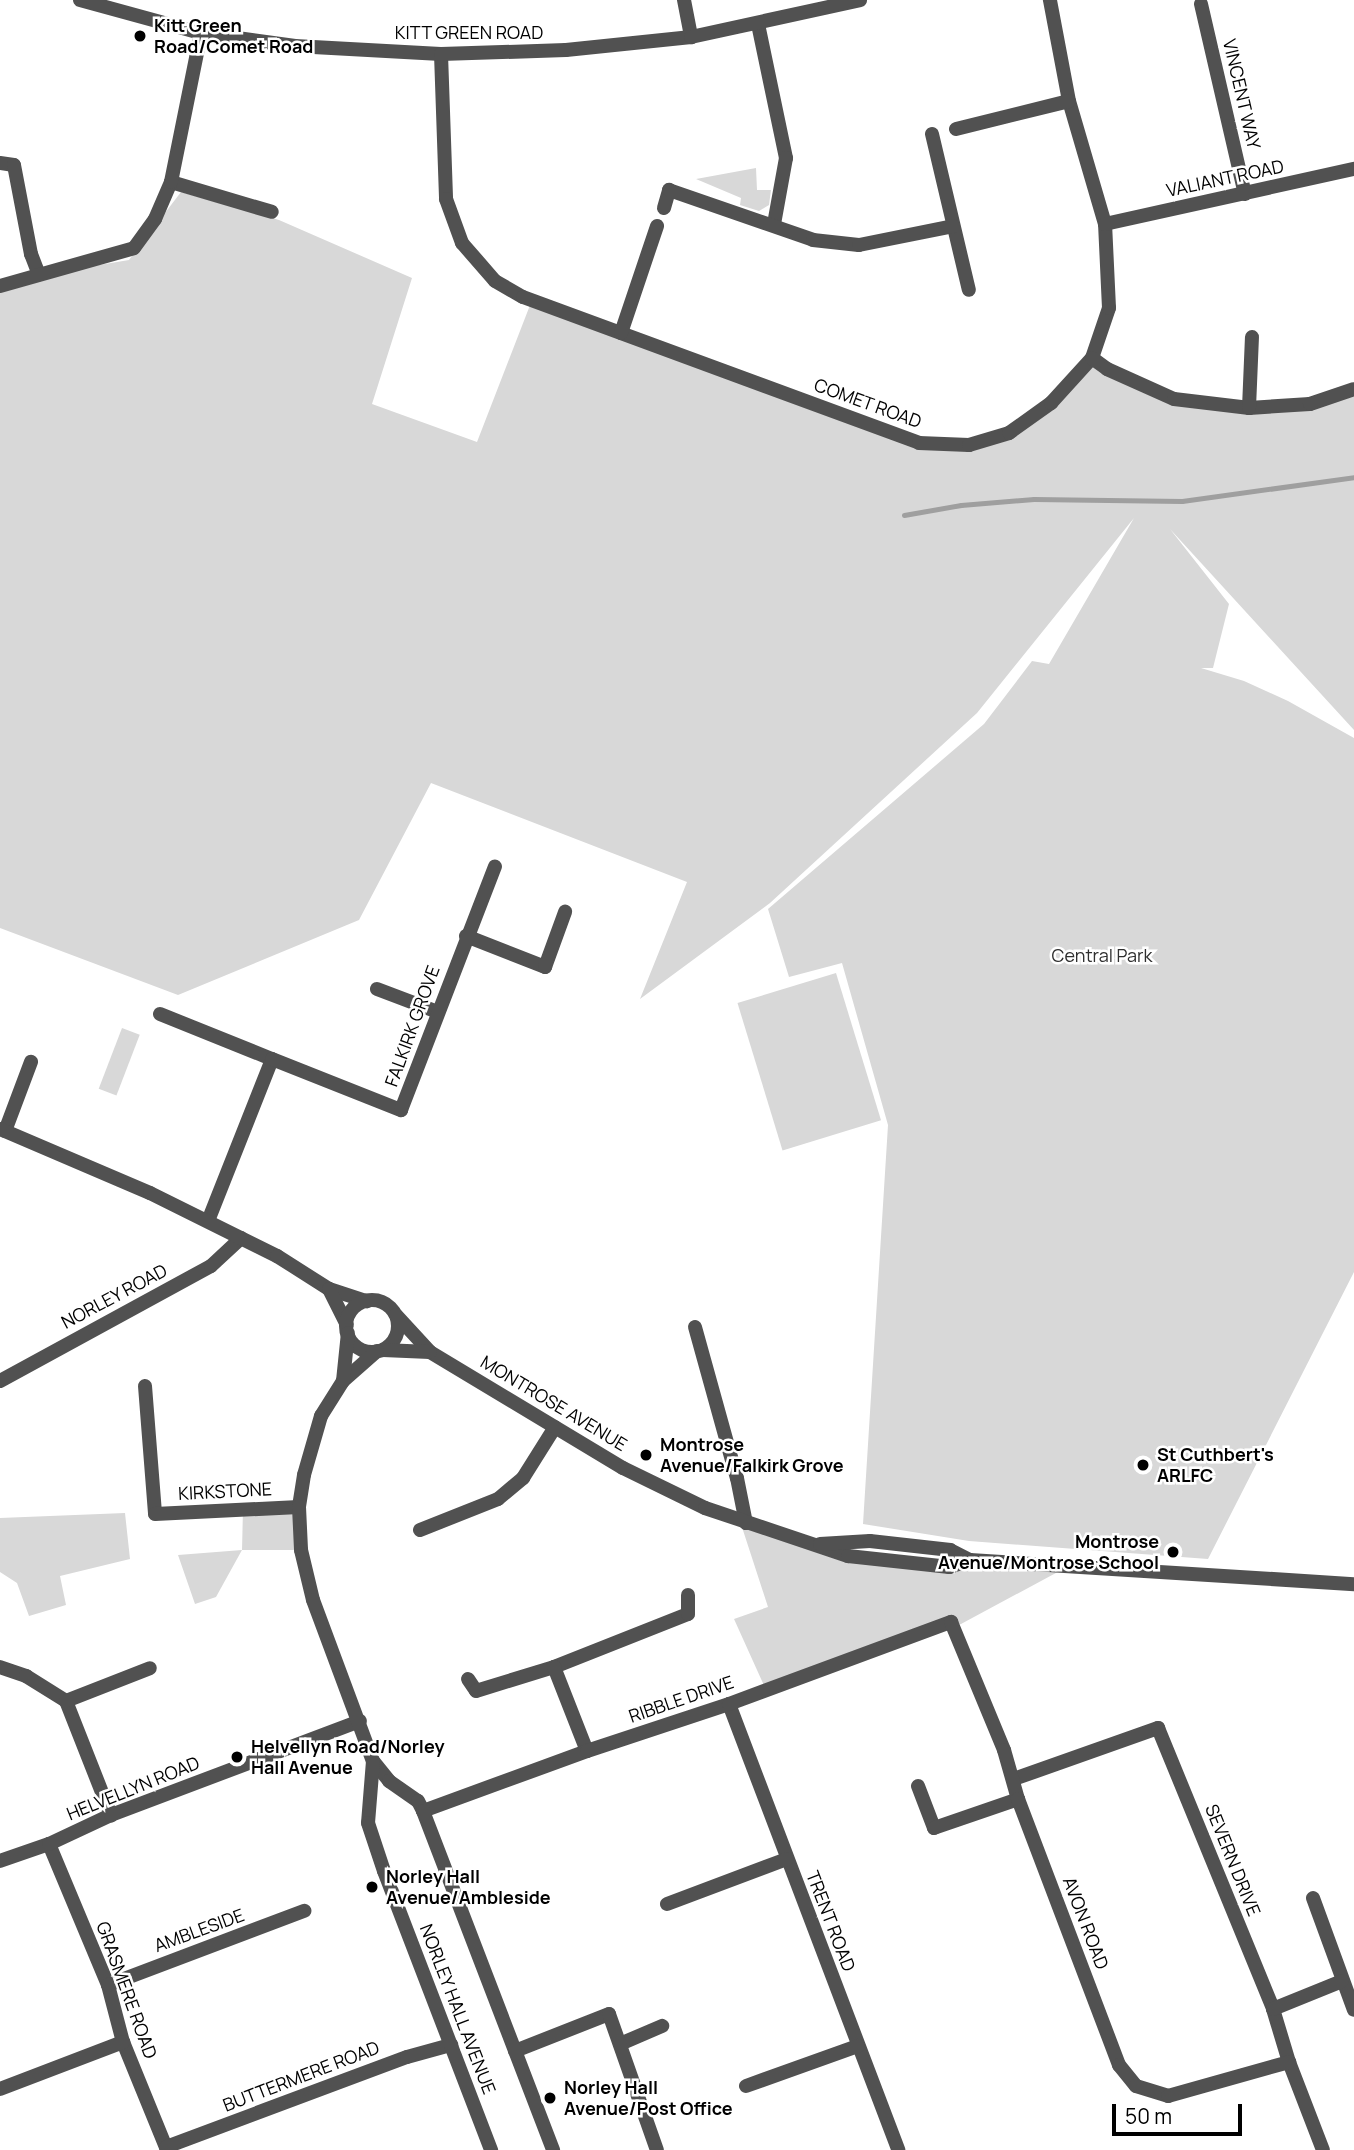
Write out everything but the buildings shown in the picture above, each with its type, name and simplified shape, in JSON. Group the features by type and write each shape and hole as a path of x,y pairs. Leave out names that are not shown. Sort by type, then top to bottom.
{"street":[{"name":"KITT GREEN ROAD","path":"80,0 201,33 295,46 441,54 566,50 691,37 860,0"},
{"path":"684,0 691,37"},
{"name":"COMET ROAD","path":"441,54 446,199 462,243 495,281 523,297 919,443 969,445 1009,433 1051,403 1092,358 1109,308 1105,224 1069,101 1049,0"},
{"name":"VINCENT WAY","path":"1201,4 1245,194"},
{"path":"758,24 786,158 774,224"},
{"path":"0,286 134,248 155,219 171,182 201,33"},
{"path":"956,129 1069,101"},
{"path":"933,134 969,290"},
{"path":"0,163 14,165 31,254 39,275"},
{"name":"VALIANT ROAD","path":"1105,224 1354,169"},
{"path":"171,182 272,212"},
{"path":"664,208 669,190 774,224 813,240 859,245 953,226"},
{"path":"621,333 657,226"},
{"path":"1249,408 1252,337"},
{"path":"1092,358 1107,369 1174,399 1249,408 1310,404 1354,390"},
{"name":"FALKIRK GROVE","path":"160,1014 401,1111 495,866"},
{"path":"466,936 545,967 565,912"},
{"path":"377,989 438,1012"},
{"path":"208,1221 272,1059"},
{"path":"32,1062 3,1130 208,1221 277,1256 329,1289 383,1303 396,1315 398,1331 389,1346 379,1351 362,1350 347,1329 329,1289"},
{"name":"NORLEY ROAD","path":"0,1381 211,1266 240,1238"},
{"path":"347,1329 353,1310 367,1301"},
{"name":"MONTROSE AVENUE","path":"396,1315 430,1352 663,1489 746,1523 815,1544 870,1541 950,1550 970,1560 1354,1584"},
{"path":"695,1327 737,1478 746,1523"},
{"name":"NORLEY HALL AVENUE","path":"343,1381 347,1329"},
{"name":"NORLEY HALL AVENUE","path":"379,1351 343,1381 321,1416 311,1443 299,1507 301,1550 313,1600 373,1761 368,1823 383,1871 491,2150"},
{"name":"MONTROSE AVENUE","path":"379,1351 430,1352"},
{"name":"KIRKSTONE","path":"145,1386 155,1514 299,1507"},
{"path":"420,1530 498,1499 523,1478 555,1427"},
{"path":"468,1679 476,1691 554,1667 688,1614 688,1595"},
{"name":"RIBBLE DRIVE","path":"423,1811 587,1751 729,1704 951,1622"},
{"name":"AVON ROAD","path":"951,1622 1014,1779 1018,1799 1119,2065 1136,2085 1168,2096 1289,2062"},
{"path":"0,1667 26,1676 66,1701 111,1815"},
{"path":"554,1667 587,1751"},
{"path":"66,1701 150,1668"},
{"name":"TRENT ROAD","path":"729,1704 898,2150"},
{"name":"HELVELLYN ROAD","path":"0,1861 49,1843 111,1815 360,1721"},
{"name":"SEVERN DRIVE","path":"1014,1779 1158,1728 1273,2009 1289,2062 1324,2150"},
{"name":"NORLEY HALL AVENUE","path":"373,1761 399,1789 418,1801 423,1811 553,2150"},
{"path":"918,1786 934,1828 1018,1799"},
{"path":"371,1798 378,1790 399,1789"},
{"name":"GRASMERE ROAD","path":"49,1843 108,1985 123,2042 166,2149"},
{"path":"667,1904 787,1859"},
{"path":"1313,1898 1354,2010"},
{"name":"AMBLESIDE","path":"108,1985 304,1911"},
{"path":"1273,2009 1342,1982"},
{"path":"515,2051 609,2014 657,2150"},
{"path":"620,2044 662,2026"},
{"path":"0,2089 123,2042"},
{"name":"BUTTERMERE ROAD","path":"166,2149 407,2057 452,2045"},
{"path":"746,2085 858,2046"}],"green space":[{"path":"756,168 757,190 771,190 769,205 759,211 740,205 741,198 696,179"},
{"name":"Central Park","path":"181,192 279,220 412,278 372,404 477,442 532,300 919,443 969,445 1009,433 1092,358 1174,399 1249,408 1354,389 1354,730 1170,529 1229,604 1213,668 1201,668 1244,681 1288,701 1354,738 1354,1272 1208,1559 969,1541 863,1524 888,1125 842,963 789,977 768,909 984,724 1032,661 1049,664 1134,518 977,713 770,903 640,999 687,882 431,783 359,920 178,995 0,928 0,285 39,275 129,260"},
{"path":"836,973 881,1120 783,1150 738,1003"},
{"path":"122,1028 140,1035 116,1095 99,1089"},
{"path":"299,1507 301,1550 242,1550 243,1509"},
{"path":"125,1513 130,1559 60,1576 66,1605 29,1616 17,1583 0,1572 0,1518"},
{"path":"740,1521 887,1565 1067,1567 961,1624 766,1690 734,1619 768,1607"},
{"path":"242,1550 216,1597 195,1604 178,1555"}],"waterway":[{"path":"904,515 961,505 1034,499 1182,501 1354,477"}],"place":[{"name":"Kitt Green Road/Comet Road","path":"140,36"},
{"name":"Montrose Avenue/Falkirk Grove","path":"646,1455"},
{"name":"St Cuthbert's ARLFC","path":"1143,1465"},
{"name":"Montrose Avenue/Montrose School","path":"1173,1552"},
{"name":"Helvellyn Road/Norley Hall Avenue","path":"237,1757"},
{"name":"Norley Hall Avenue/Ambleside","path":"372,1887"},
{"name":"Norley Hall Avenue/Post Office","path":"550,2098"}]}
